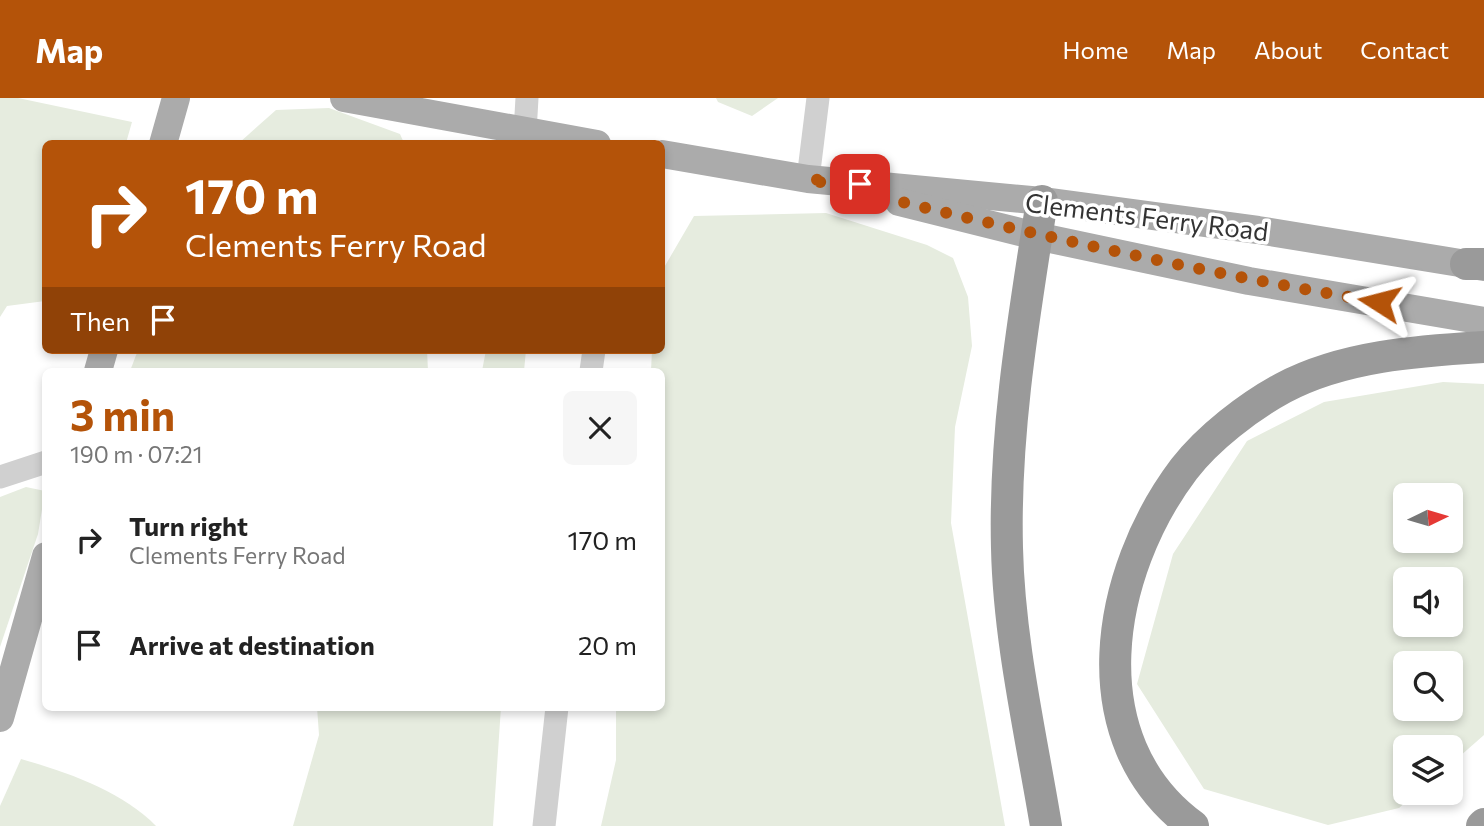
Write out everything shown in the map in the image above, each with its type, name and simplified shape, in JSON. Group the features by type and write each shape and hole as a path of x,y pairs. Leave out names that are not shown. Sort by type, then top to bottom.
{"highway":[{"path":"1041,201 1014,383 1007,550 1021,671 1046,826"},
{"path":"1193,826 1149,783 1129,749 1118,711 1114,665 1116,621 1128,581 1145,538 1184,468 1247,412 1282,388 1322,371 1386,356 1484,347"}],"main road":[{"path":"164,140 176,98"},
{"path":"344,98 573,140"},
{"name":"Clements Ferry Road","path":"665,155 808,179 1036,236 1249,281 1484,321"},
{"name":"Clements Ferry Road","path":"808,179 1041,201 1258,230 1478,265"},
{"path":"0,718 42,570"}],"street":[{"path":"525,132 527,98"},
{"path":"808,179 818,98"},
{"path":"0,477 42,463"},
{"path":"544,826 557,711"}],"shaded area":[{"path":"0,98 18,98 132,122 127,140 42,140 42,301 7,306 0,317"},
{"path":"716,98 778,98 752,116 718,102"},
{"path":"329,108 400,134 403,140 242,140 276,110"},
{"path":"826,213 927,245 953,258 968,297 972,346 955,427 951,523 1005,826 601,826 616,760 616,711 665,711 665,368 651,368 652,354 665,354 665,266 694,216"},
{"path":"136,354 427,354 428,368 131,368"},
{"path":"485,354 526,354 524,368 483,368"},
{"path":"1443,382 1484,384 1484,735 1463,753 1463,735 1393,735 1393,805 1402,805 1399,808 1328,825 1204,789 1137,684 1173,554 1247,441 1324,402"},
{"path":"26,487 42,490 38,534 0,647 0,497"},
{"path":"317,711 501,711 493,826 293,826 319,735"},
{"path":"21,759 93,784 127,803 156,826 0,826 0,806"}],"route":[{"path":"860,184 808,179 1036,236 1249,281 1379,302"}]}
